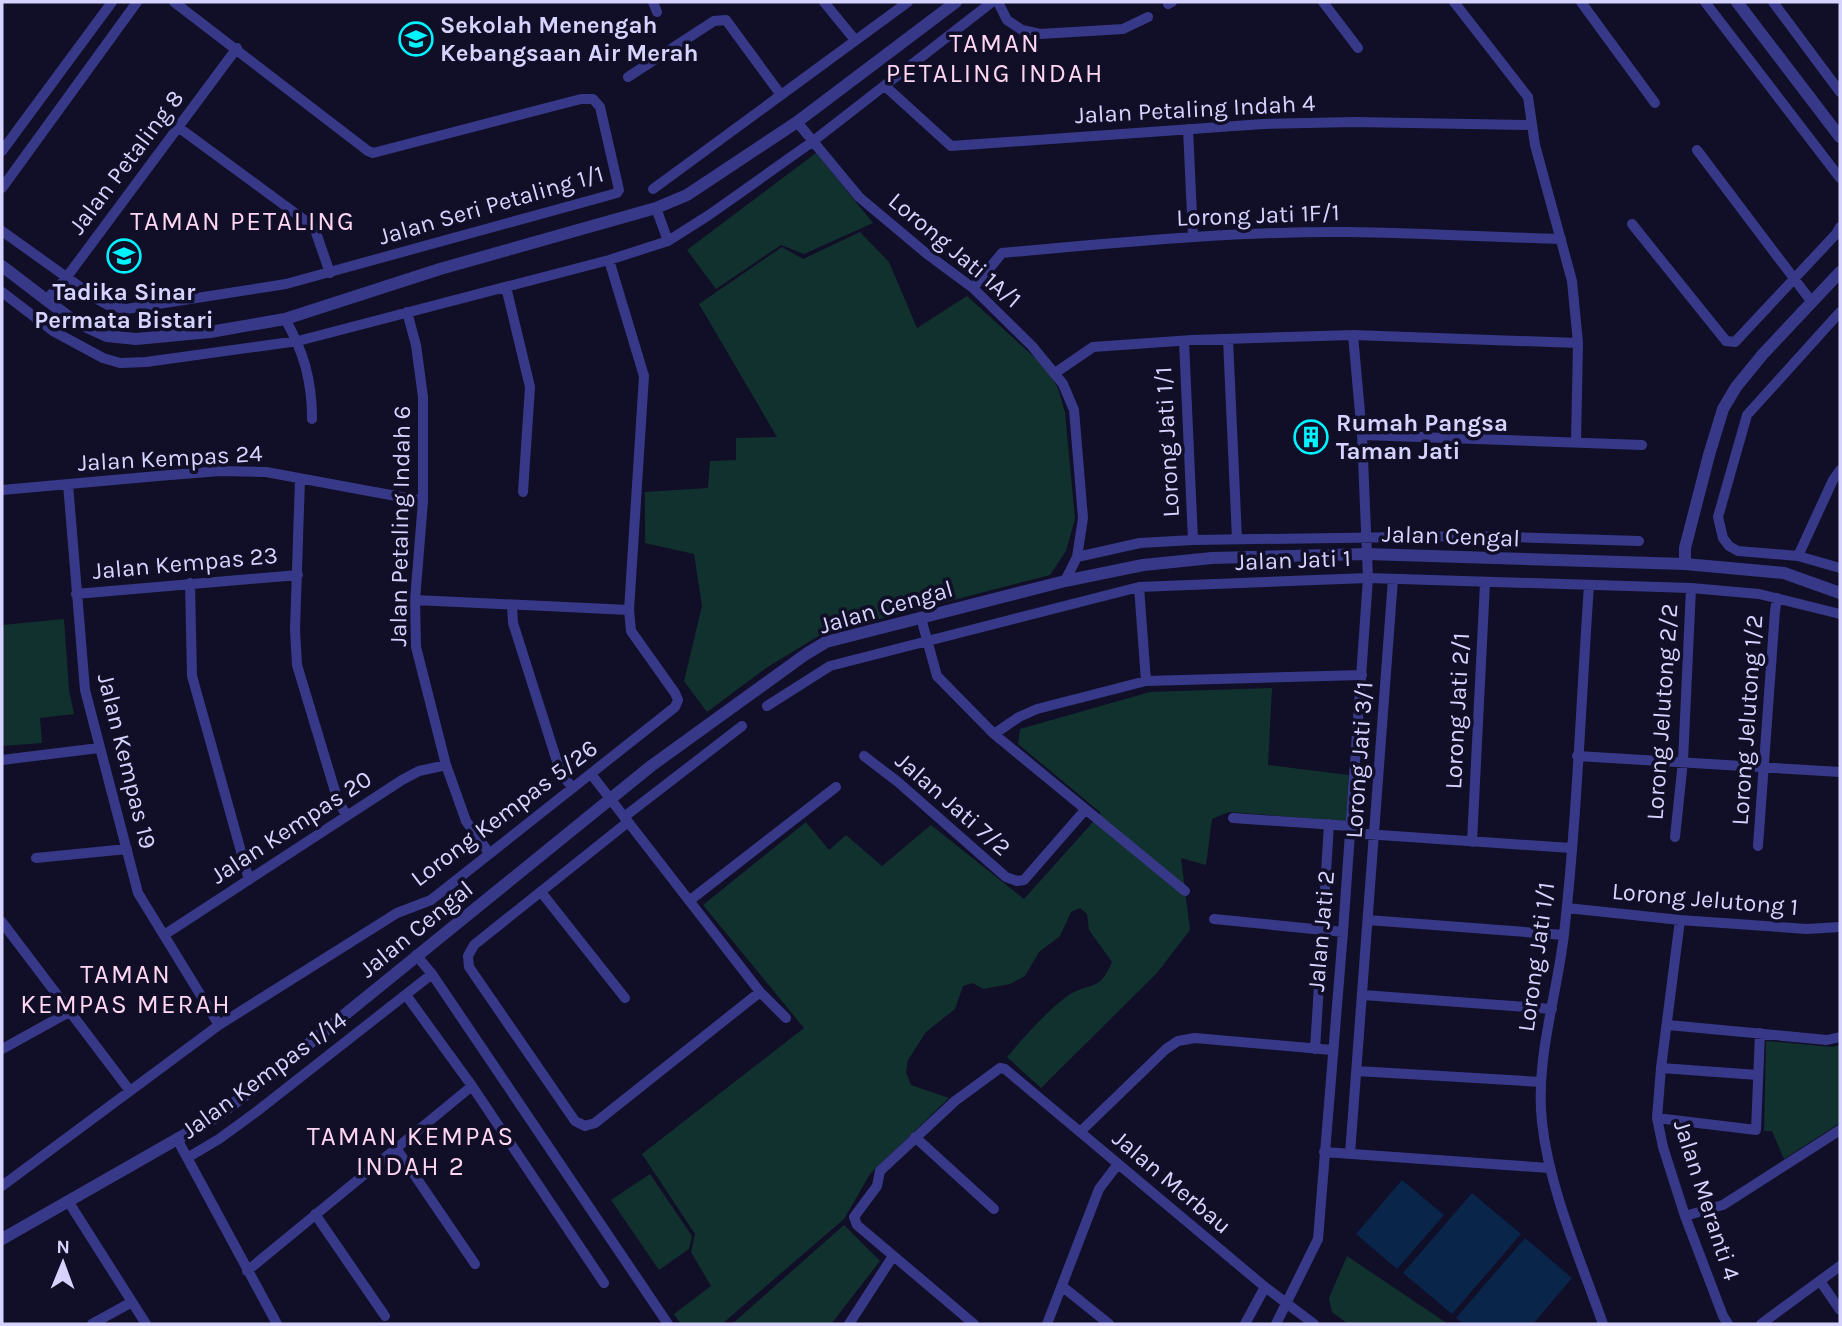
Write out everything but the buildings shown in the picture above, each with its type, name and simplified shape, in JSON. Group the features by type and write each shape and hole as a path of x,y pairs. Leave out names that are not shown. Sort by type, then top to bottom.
{"street":[{"path":"2,151 113,2"},
{"path":"2,188 137,2"},
{"path":"174,2 237,48"},
{"path":"824,2 855,40"},
{"path":"653,189 908,2"},
{"path":"2,266 88,329 107,336 136,339 210,332 285,319 440,269 656,208 687,195 797,122 956,2"},
{"path":"2,292 53,331 103,358 120,363 146,362 298,341 609,260 668,241 812,142 992,2"},
{"path":"998,2 1007,20 1022,30 1040,34 1123,29 1148,17"},
{"path":"1324,2 1358,48"},
{"path":"1455,2 1528,97 1532,125 1572,281 1578,343 1576,442"},
{"path":"1581,2 1654,103"},
{"path":"1704,2 1840,178"},
{"path":"1737,2 1840,137"},
{"path":"1773,2 1840,92"},
{"path":"628,77 714,21 726,20 781,95"},
{"name":"Jalan Seri Petaling 1/1","path":"2,231 110,306 126,309 286,284 617,193 620,184 600,107 593,99 581,99 373,153 237,48"},
{"name":"Jalan Petaling 8","path":"46,300 66,278 237,48"},
{"path":"1831,80 1840,70"},
{"name":"Jalan Petaling Indah 4","path":"884,86 951,146 1263,124 1355,122 1532,125"},
{"name":"Lorong Jati 1A/1","path":"797,122 859,197 927,254 974,288 1032,346 1063,384 1074,410 1083,519 1077,557 1065,581"},
{"path":"178,127 314,227 330,273"},
{"path":"1188,129 1193,237"},
{"path":"1696,150 1811,301"},
{"path":"656,208 668,241"},
{"path":"1632,224 1726,341 1735,342 1840,227"},
{"name":"Lorong Jati 1F/1","path":"974,288 1002,253 1193,237 1346,232 1561,239"},
{"path":"415,600 629,610 644,376 609,260"},
{"path":"1685,564 1685,548 1723,409 1749,369 1840,272"},
{"path":"506,287 530,387 523,492"},
{"name":"Jalan Petaling Indah 6","path":"407,312 416,345 423,397 423,501 415,600 416,647 446,765 466,821 489,853"},
{"path":"1840,312 1747,415 1718,517 1723,538 1729,546 1738,551 1798,556 1840,568"},
{"path":"285,319 306,361 311,385 312,419"},
{"path":"1055,373 1093,347 1184,341 1353,335 1578,343"},
{"path":"1353,335 1362,435 1367,554"},
{"path":"1228,339 1237,540"},
{"name":"Lorong Jati 1/1","path":"1184,341 1193,540"},
{"path":"1362,435 1642,444"},
{"path":"1798,556 1837,481 1840,470"},
{"name":"Jalan Kempas 24","path":"2,490 220,471 266,472 423,501"},
{"path":"300,479 295,630 297,665 338,801 347,816"},
{"name":"Jalan Kempas 19","path":"68,484 85,690 138,892 219,1025"},
{"path":"1077,557 1140,543 1193,540 1473,536 1639,541"},
{"name":"Jalan Cengal","path":"2,1239 214,1118 651,765 806,653 826,642 1065,581 1143,565 1212,558 1367,554 1685,564 1784,573 1840,593"},
{"name":"Jalan Jati 2","path":"1276,1324 1318,1239 1362,674 1367,554"},
{"name":"Jalan Kempas 23","path":"76,594 298,575"},
{"name":"Jalan Jati 1","path":"767,706 830,666 1139,587 1368,578 1691,588 1777,598 1840,614"},
{"name":"Lorong Jati 3/1","path":"1350,1154 1393,579"},
{"path":"190,583 192,676 196,697 249,880"},
{"name":"Lorong Jati 2/1","path":"1472,842 1485,583"},
{"name":"Lorong Jati 1/1","path":"1589,585 1567,908 1541,1082 1542,1121 1549,1168 1603,1324"},
{"path":"1139,587 1146,681"},
{"name":"Lorong Jelutong 2/2","path":"1675,837 1683,761 1691,588"},
{"name":"Lorong Jelutong 1/2","path":"1759,846 1777,598"},
{"path":"512,606 513,623 561,774 573,788"},
{"name":"Lorong Kempas 5/26","path":"2,1186 219,1025 397,913 431,900 675,707 678,700 631,631 629,610"},
{"path":"921,618 937,676 994,734 1185,891"},
{"path":"994,734 1019,717 1037,709 1146,681 1362,674"},
{"path":"742,726 474,945 468,956 469,967 575,1121 585,1126 595,1123 760,992"},
{"path":"2,760 99,748"},
{"name":"Jalan Jati 7/2","path":"864,756 898,782 1006,877 1017,881 1024,880 1085,810"},
{"path":"1577,756 1840,772"},
{"name":"Jalan Kempas 20","path":"164,935 402,779 419,771 446,765"},
{"path":"591,774 760,992 786,1018"},
{"path":"689,901 835,787"},
{"path":"1233,818 1329,824 1375,835 1571,848"},
{"path":"1315,1049 1329,824"},
{"path":"36,858 127,849"},
{"path":"541,892 625,998"},
{"name":"Lorong Jelutong 1","path":"1567,908 1680,920 1807,929 1840,927"},
{"path":"1214,919 1343,932"},
{"path":"1368,919 1564,935"},
{"name":"Jalan Meranti 4","path":"1680,920 1657,1118 1663,1147 1685,1216 1728,1324"},
{"path":"2,924 130,1091"},
{"path":"416,955 432,974 668,1324"},
{"name":"Jalan Kempas 1/14","path":"187,1158 247,1119 432,974"},
{"path":"406,995 472,1086 604,1283"},
{"path":"1363,995 1552,1009"},
{"path":"2,1049 71,1011"},
{"path":"1668,1025 1827,1040 1840,1037"},
{"path":"1657,1118 1756,1130 1760,1033"},
{"path":"1080,1132 1166,1049 1178,1041 1195,1038 1332,1050"},
{"path":"1661,1068 1758,1075"},
{"name":"Jalan Merbau","path":"915,1137 992,1072 1005,1069 1265,1287 1314,1324"},
{"path":"1357,1071 1541,1082"},
{"path":"247,1271 472,1086"},
{"path":"1685,1216 1723,1205 1840,1130"},
{"path":"974,1324 857,1224 854,1217 877,1186 880,1171 915,1137 994,1209"},
{"path":"177,1139 277,1324"},
{"path":"396,1148 475,1264"},
{"path":"1325,1152 1549,1168"},
{"path":"1047,1324 1099,1189 1118,1164"},
{"path":"68,1201 146,1324"},
{"path":"315,1214 385,1316"},
{"path":"849,1324 893,1256"},
{"path":"1761,1324 1840,1266"},
{"path":"1819,1281 1840,1310"},
{"path":"1063,1287 1109,1324"},
{"path":"1245,1324 1265,1287"},
{"path":"92,1324 132,1302"}],"green space":[{"path":"816,153 873,223 804,254 781,245 716,289 687,250"},
{"path":"860,232 889,262 917,328 967,296 1044,366 1058,388 1065,412 1075,519 1066,551 1050,575 822,634 766,668 707,712 684,681 702,606 694,554 645,543 645,492 708,488 710,461 736,460 736,438 777,437 699,304 782,247 803,259"},
{"path":"64,619 69,690 74,714 40,718 42,743 2,746 2,625"},
{"path":"1272,688 1268,765 1349,775 1346,821 1229,812 1212,819 1206,865 1181,858 1190,930 1157,973 1041,1088 1007,1057 1035,1025 1066,997 1098,983 1107,972 1112,962 1089,930 1087,914 1080,908 1071,912 1060,936 1039,952 1025,976 1010,984 983,989 973,983 963,986 955,1009 926,1032 908,1060 906,1072 911,1085 949,1098 870,1174 844,1219 722,1324 681,1324 674,1314 711,1286 691,1252 695,1234 642,1154 804,1028 703,905 806,822 829,850 846,835 882,866 931,825 1024,899 1101,813 1018,744 1020,729 1150,692"},
{"path":"1766,1041 1833,1047 1840,1045 1840,1123 1784,1159 1772,1131 1764,1131"},
{"path":"650,1174 692,1236 689,1249 659,1270 611,1200"},
{"path":"844,1225 880,1261 831,1324 732,1324"},
{"path":"1347,1256 1448,1324 1348,1324 1332,1312 1329,1298"}],"water":[{"path":"1402,1180 1444,1215 1397,1269 1356,1234"},
{"path":"1472,1193 1521,1234 1452,1314 1403,1273"},
{"path":"1525,1238 1572,1278 1533,1324 1463,1324 1456,1318"}],"place":[{"name":"Sekolah Menengah Kebangsaan Air Merah","path":"416,39"},
{"name":"Tadika Sinar Permata Bistari","path":"124,256"},
{"name":"Rumah Pangsa Taman Jati","path":"1311,437"}],"district":[{"name":"TAMAN PETALING INDAH","path":"995,58"},
{"name":"TAMAN PETALING","path":"243,221"},
{"name":"TAMAN KEMPAS MERAH","path":"126,989"},
{"name":"TAMAN KEMPAS INDAH 2","path":"411,1151"}]}
